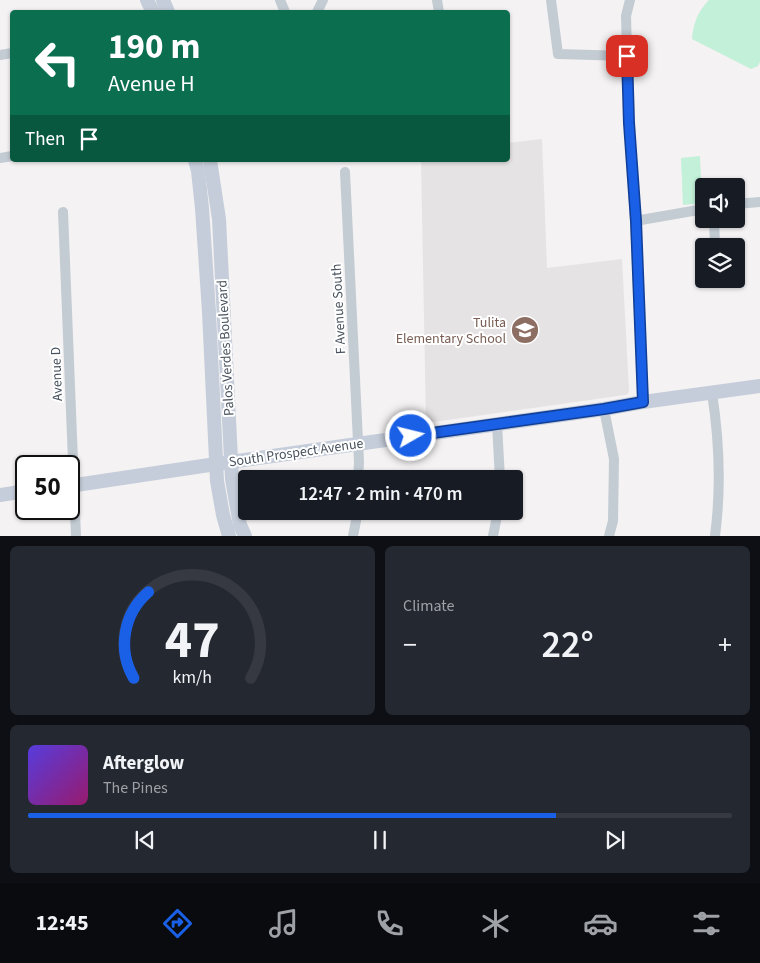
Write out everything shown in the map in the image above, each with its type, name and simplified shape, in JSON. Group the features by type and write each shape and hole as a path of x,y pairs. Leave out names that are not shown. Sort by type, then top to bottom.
{"main road":[{"name":"Palos Verdes Boulevard","path":"196,162 202,208 210,312 217,481 229,536"},
{"name":"Palos Verdes Boulevard","path":"210,162 219,219 230,462 240,525 244,536"},
{"name":"South Prospect Avenue","path":"80,484 760,386"},
{"path":"0,494 15,492"}],"street":[{"path":"551,0 558,54 627,56"},
{"path":"630,0 626,16 629,123 636,221 643,402"},
{"name":"F Avenue South","path":"345,172 359,470"},
{"path":"745,203 760,202"},
{"path":"636,221 695,211"},
{"name":"Avenue D","path":"64,212 70,455"},
{"path":"712,393 718,461 718,511 715,536"},
{"path":"604,409 614,459 613,521 609,536"},
{"path":"497,424 500,470"},
{"name":"Avenue D","path":"74,520 76,536"},
{"path":"353,536 356,520"},
{"path":"493,536 496,520"}],"shaded area":[{"name":"Tulita Elementary School","path":"542,139 547,268 622,259 629,391 625,395 426,423 421,162 510,162 510,143"}],"green space":[{"path":"709,0 760,0 760,62 758,66 751,69 692,39 697,18"},
{"path":"700,156 701,178 695,178 695,204 683,205 681,158"}],"place":[{"name":"Tulita Elementary School","path":"525,330"}],"route":[{"path":"411,436 643,402 627,56"}]}
